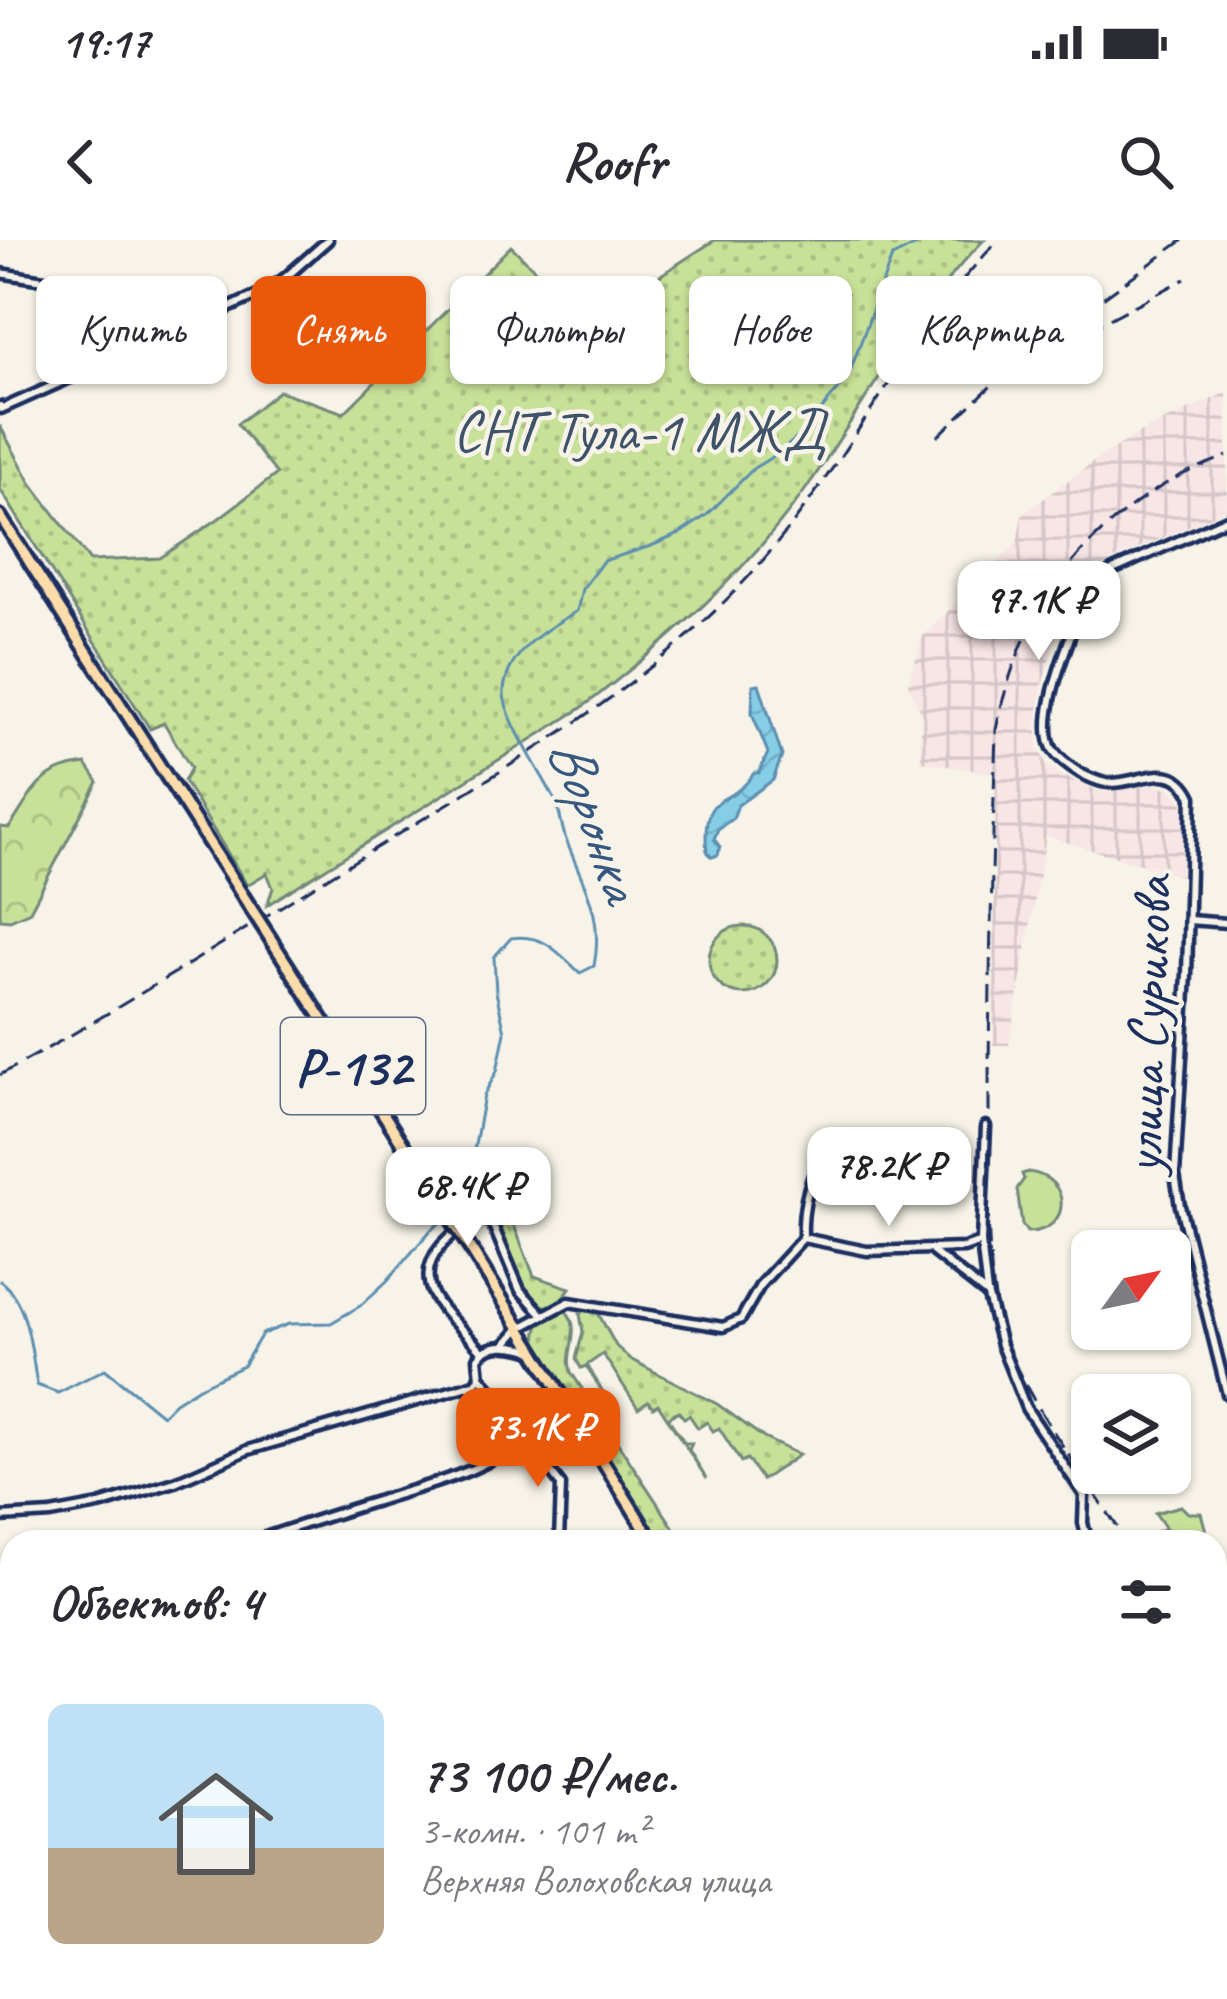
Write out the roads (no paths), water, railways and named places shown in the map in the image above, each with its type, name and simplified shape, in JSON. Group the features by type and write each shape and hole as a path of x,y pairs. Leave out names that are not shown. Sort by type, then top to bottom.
{"main road":[{"name":"Р-132","path":"0,516 472,1251 645,1530"}],"street":[{"path":"227,310 286,278 328,240"},
{"path":"0,273 36,279"},
{"path":"0,406 58,384"},
{"name":"улица Сурикова","path":"1227,519 1099,580 1079,609 1049,712 1050,742 1073,769 1112,784 1148,776 1174,777 1192,797 1175,1175 1227,1394"},
{"path":"1189,920 1227,923"},
{"path":"986,1126 981,1242 986,1293 1026,1408 1084,1495 1085,1530"},
{"path":"505,1346 520,1328 569,1302 729,1327 741,1319 761,1284 803,1238 801,1210 828,1138"},
{"path":"482,1352 438,1303 427,1281 436,1253 468,1223 481,1219 492,1223 520,1290 543,1315"},
{"path":"803,1238 867,1251 964,1248 981,1242"},
{"path":"931,1250 986,1293"},
{"path":"535,1352 505,1346 482,1352 477,1361 480,1376 561,1485 559,1530"},
{"path":"0,1516 64,1513 140,1493 248,1450 474,1385 480,1376"},
{"path":"287,1530 449,1478 492,1460 523,1436"}],"water":[{"path":"759,684 782,756 773,780 738,805 733,818 718,829 714,839 720,847 712,857 707,853 706,832 712,808 759,773 768,753 752,713 753,685"}],"waterway":[{"name":"Воронка","path":"453,1211 465,1201 484,1095 497,1071 505,1032 494,957 511,938 532,938 580,973 594,966 596,948 591,902 556,803 505,700 507,675 521,652 577,611 582,589 603,561 679,534 707,515 754,468 802,434 848,377 892,257 927,240"},
{"name":"Воронка","path":"0,1281 23,1314 37,1385 58,1393 105,1369 162,1415 199,1387 243,1366 262,1334 289,1324 331,1323 360,1306 446,1218"}],"railway":[{"path":"0,1075 514,763 605,702 690,634 787,531 941,307 998,240"},
{"path":"938,436 1053,334 1183,240"},
{"path":"1103,322 1185,279"},
{"path":"1071,1458 1016,1367 992,1280 988,1197 996,730 1018,653 1034,619 1077,558 1133,506 1174,479 1227,456"},
{"path":"1095,1494 1120,1530"}],"park label":[{"name":"СНТ Тула-1 МЖД","path":"639,430"}]}
